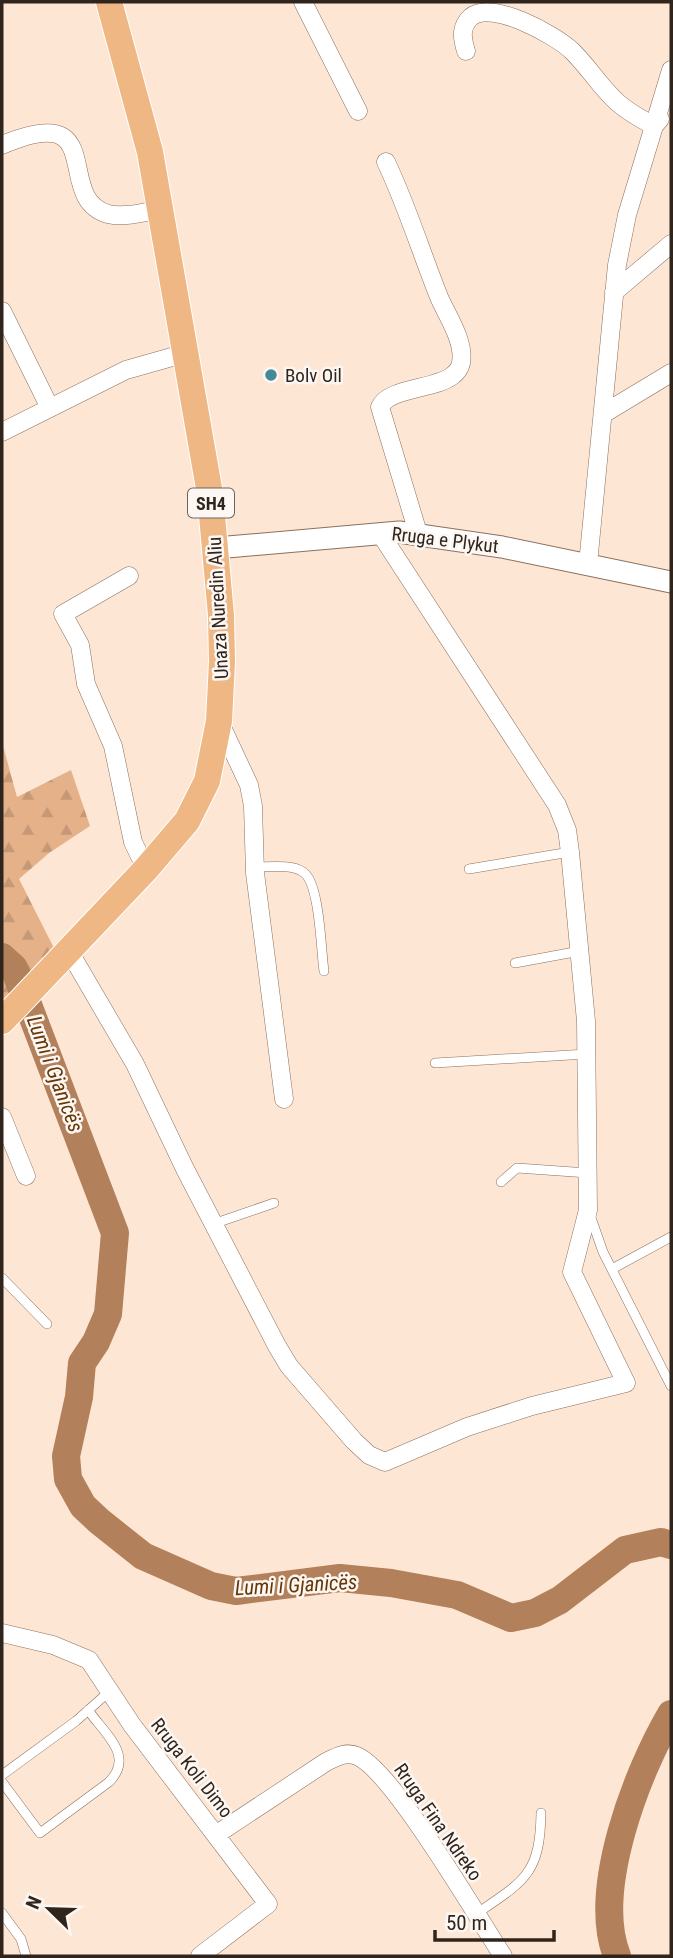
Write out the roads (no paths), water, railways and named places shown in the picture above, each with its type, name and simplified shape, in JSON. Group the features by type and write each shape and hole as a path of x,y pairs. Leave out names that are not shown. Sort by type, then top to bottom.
{"main road":[{"name":"Unaza Nuredin Aliu","path":"2,1021 146,869 187,821 207,781 219,721 222,662 216,548 162,209 147,139 109,2"}],"street":[{"path":"303,2 358,111"},
{"path":"466,51 462,32 473,14 498,10 569,48 617,103 654,125"},
{"path":"588,564 614,292 627,215 671,70"},
{"path":"654,125 671,108"},
{"path":"2,145 25,135 53,131 69,143 91,202 99,210 120,215 162,209"},
{"path":"386,162 415,226 440,300 456,335 461,360 457,371 449,378 390,398 380,407 418,534"},
{"path":"614,292 671,244"},
{"path":"2,311 49,406"},
{"path":"2,432 49,406 126,370 186,353"},
{"path":"603,414 671,373"},
{"path":"65,955 135,1064 213,1224 289,1366 369,1455 385,1462 467,1427 532,1406 626,1383 572,1272 588,1210 587,1054 580,951 567,830 557,805 380,533"},
{"name":"Rruga e Plykut","path":"216,548 380,533 418,534 588,564 671,582"},
{"path":"129,576 63,614 80,645 86,684 113,746 133,842 146,869"},
{"path":"219,721 249,785 255,867 284,1099"},
{"path":"2,1117 26,1176"},
{"name":"Rruga Koli Dimo","path":"2,1633 35,1640 89,1660 132,1725 268,1904 200,1956"},
{"name":"Rruga Fina Ndreko","path":"217,1834 326,1762 344,1754 353,1754 366,1761 386,1781 503,1956"}],"lane":[{"path":"469,870 569,852"},
{"path":"255,867 296,869 305,872 310,879 324,971"},
{"path":"515,963 580,951"},
{"path":"435,1063 587,1054"},
{"path":"501,1182 517,1168 588,1173"},
{"path":"213,1224 274,1203"},
{"path":"588,1210 612,1269 671,1386"},
{"path":"612,1269 671,1237"},
{"path":"2,1278 47,1324"},
{"path":"2,1775 111,1690"},
{"path":"2,1782 40,1833 109,1782 119,1772 122,1762 119,1753 88,1710"},
{"name":"Rruga Fina Ndreko","path":"476,1914 529,1873 540,1848 541,1813"},
{"path":"2,1913 21,1939 26,1956"}],"waterway":[{"name":"Lumi i Gjanicës","path":"2,957 14,968 115,1233 108,1314 96,1342 82,1363 79,1397 66,1456 68,1479 83,1506 99,1521 143,1556 211,1586 236,1591 340,1578 391,1583 457,1595 511,1618 535,1613 560,1600 625,1550 661,1542 671,1545"},
{"name":"Lumi i Gjanicës","path":"617,1956 610,1929 614,1866 632,1799 671,1714"}],"place":[{"name":"Bolv Oil","path":"271,375"}]}
